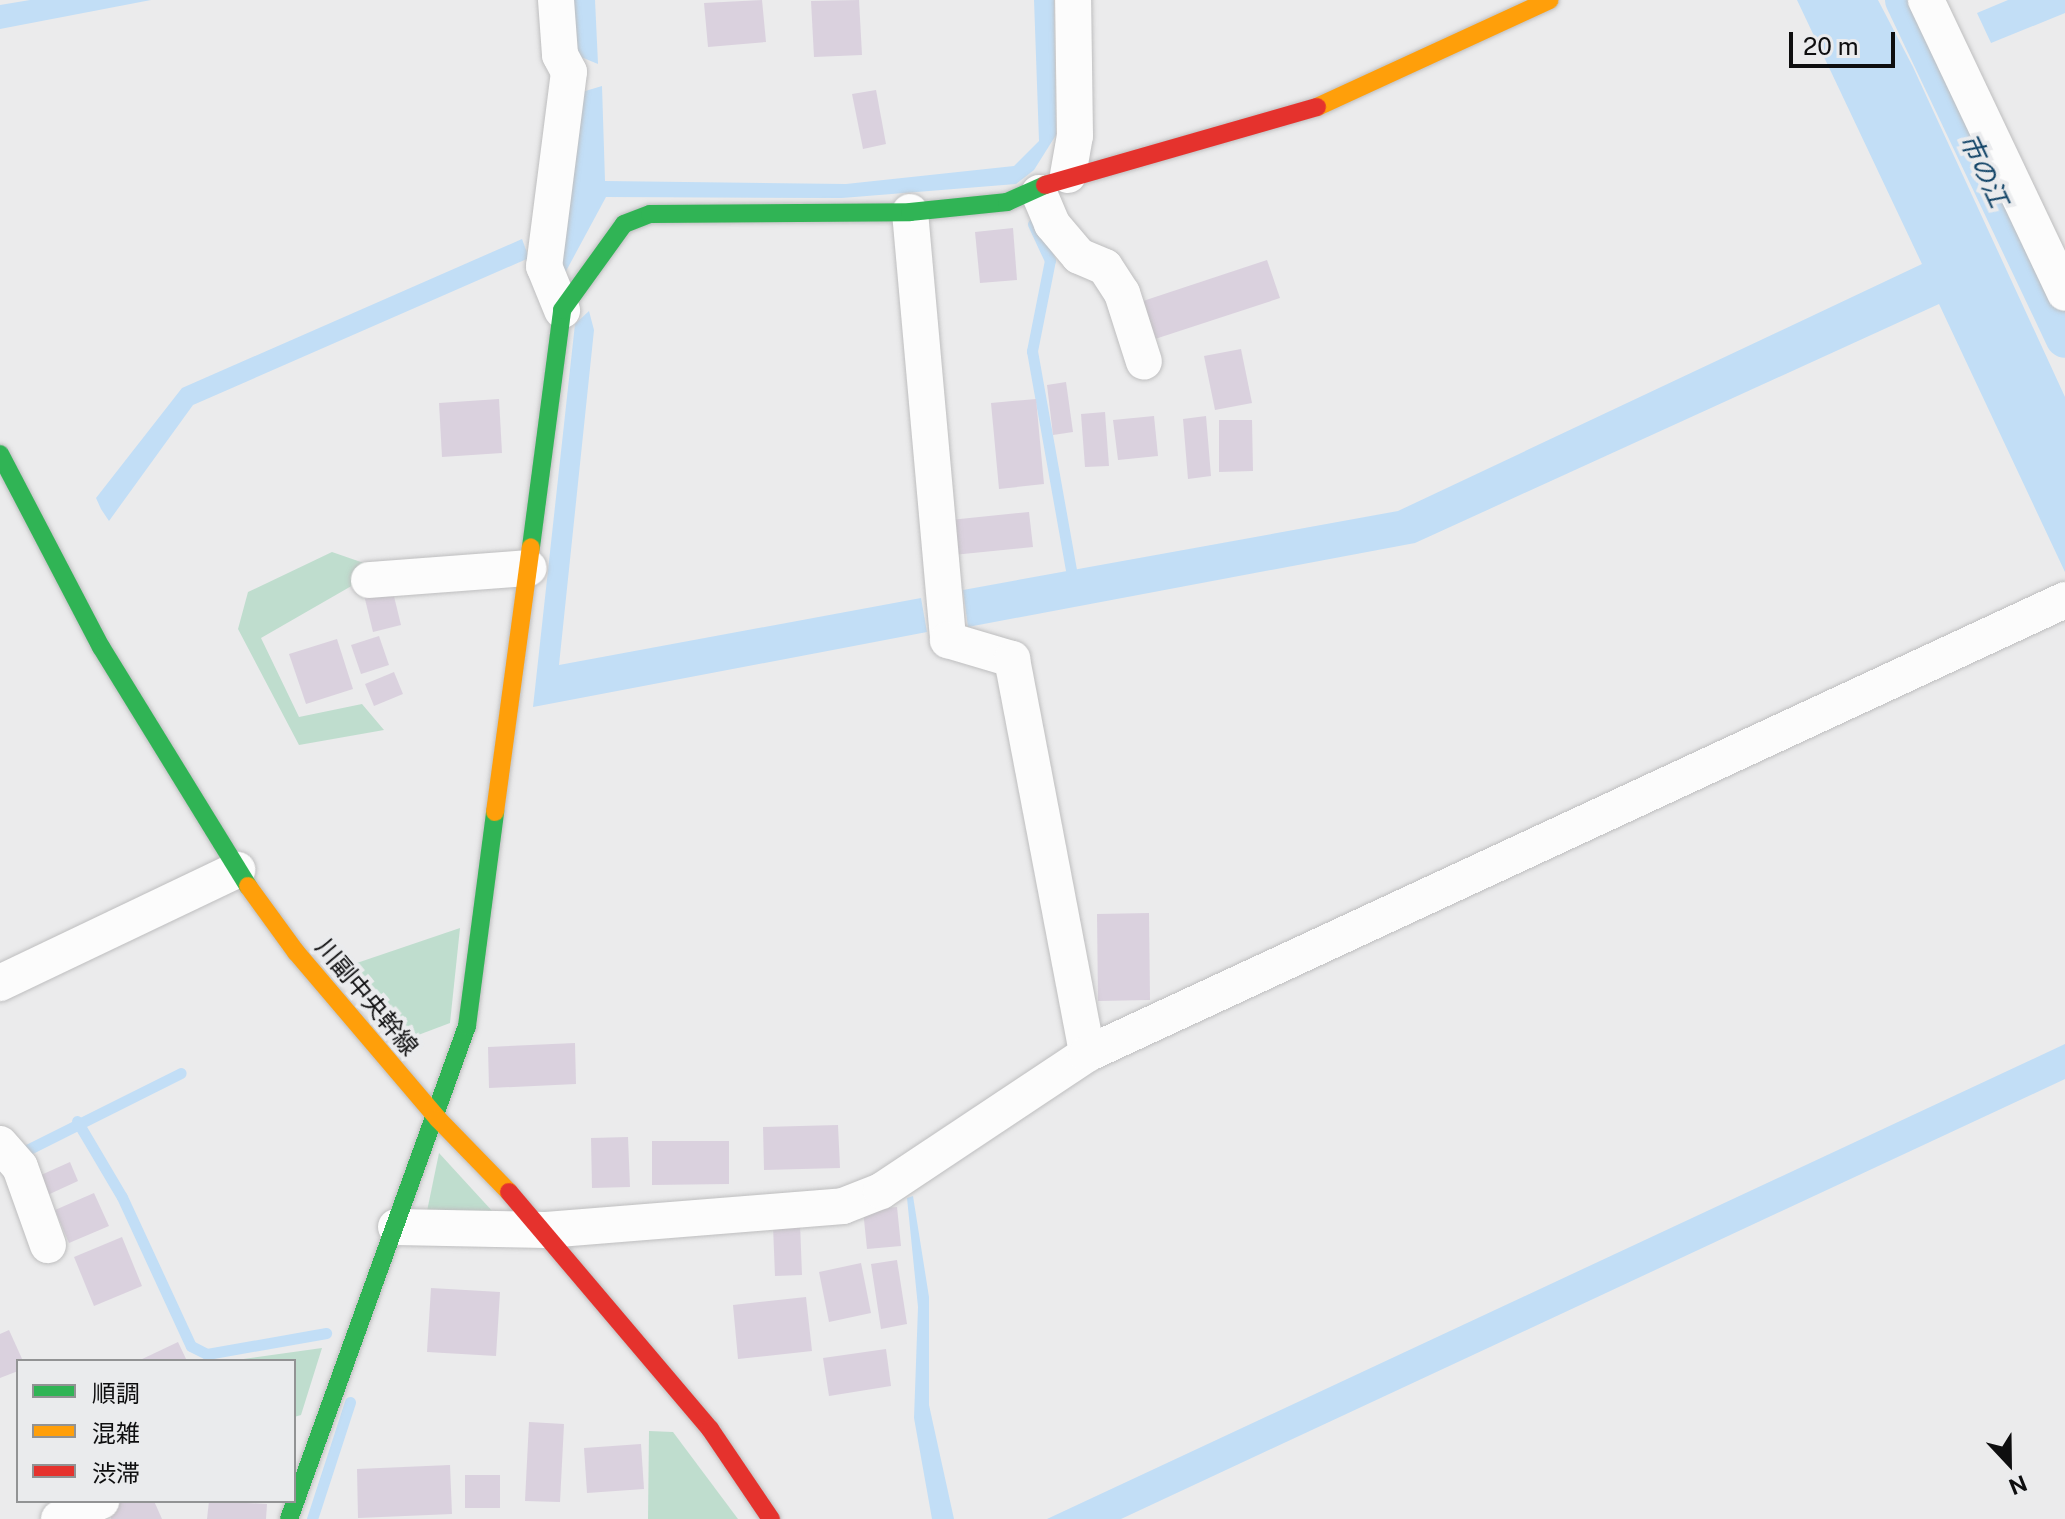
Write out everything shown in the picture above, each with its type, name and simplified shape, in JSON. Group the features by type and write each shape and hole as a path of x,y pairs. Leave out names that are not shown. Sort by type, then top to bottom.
{"street":[{"path":"556,0 560,55 569,72 544,266 562,310"},
{"path":"1073,0 1075,136 1054,184 1052,224 1079,256 1105,267 1122,293 1144,362"},
{"path":"296,1481 305,1433 396,1227 438,1119 467,1026 562,310 624,224 650,214 910,212 1054,184 1329,104 1550,0"},
{"path":"1926,0 2065,293"},
{"path":"910,212 948,640 1012,659 1087,1054"},
{"name":"川副中央幹線","path":"0,454 101,647 237,870 296,952 438,1119 546,1230 710,1429 771,1519"},
{"path":"369,580 529,568"},
{"path":"396,1227 546,1230 843,1206 881,1191 1087,1054 2065,600"},
{"path":"0,983 237,870"},
{"path":"9,1152 48,1245"},
{"path":"59,1519 96,1503"}],"green space":[{"path":"332,552 381,569 261,638 299,717 362,704 384,730 299,745 238,629 248,592"},
{"path":"460,928 450,1023 405,1040 348,966"},
{"path":"439,1153 494,1213 426,1216"},
{"path":"322,1348 301,1415 296,1416 296,1359 243,1359"},
{"path":"649,1431 673,1432 738,1519 648,1519"}],"water":[{"path":"30,0 151,0 0,29 0,5"},
{"path":"572,0 595,0 598,64 576,55"},
{"path":"1034,0 1054,0 1056,135 1034,170 1016,184 842,198 606,197 565,273 558,270 582,92 602,86 605,181 846,184 1014,166 1039,141"},
{"path":"1797,0 1878,0 1913,67 2065,397 2065,572 1939,304 1415,543 968,627 963,590 1398,511 1922,264"},
{"path":"2008,0 2065,0 2065,13 1991,43 1977,13"},
{"path":"522,239 529,258 193,405 109,521 101,509 96,498 182,388"},
{"path":"589,311 594,330 559,665 921,598 927,632 533,707 575,324"},
{"path":"2065,1044 2065,1079 1121,1519 1047,1519"},
{"path":"913,1196 929,1297 929,1405 954,1519 932,1519 914,1418 918,1307 907,1198"}],"building":[{"path":"762,0 766,42 708,47 704,3"},
{"path":"859,0 862,55 814,57 811,1"},
{"path":"876,90 886,144 863,149 852,94"},
{"path":"1013,228 1017,280 980,283 975,232"},
{"path":"1267,260 1280,298 1152,340 1140,302"},
{"path":"1241,349 1252,403 1215,410 1204,356"},
{"path":"1066,382 1073,432 1053,435 1047,385"},
{"path":"499,399 502,453 442,457 439,403"},
{"path":"1036,399 1044,484 999,489 991,403"},
{"path":"1105,412 1109,466 1085,467 1081,414"},
{"path":"1154,416 1158,456 1118,460 1113,420"},
{"path":"1206,416 1211,476 1188,479 1183,419"},
{"path":"1219,420 1252,420 1253,471 1219,472"},
{"path":"1029,512 1033,547 953,555 950,520"},
{"path":"391,584 401,625 373,632 363,591"},
{"path":"379,636 389,665 361,674 351,645"},
{"path":"337,639 353,689 306,704 289,654"},
{"path":"394,672 403,694 374,706 365,684"},
{"path":"1149,913 1150,1000 1098,1001 1097,914"},
{"path":"575,1043 576,1084 489,1088 488,1047"},
{"path":"838,1125 840,1168 764,1170 763,1127"},
{"path":"628,1137 630,1187 592,1188 591,1138"},
{"path":"652,1141 729,1141 729,1184 652,1185"},
{"path":"70,1162 78,1181 41,1198 32,1179"},
{"path":"94,1193 109,1226 69,1243 55,1210"},
{"path":"897,1207 901,1246 867,1249 863,1210"},
{"path":"800,1224 802,1275 775,1276 773,1226"},
{"path":"122,1237 142,1286 94,1306 74,1257"},
{"path":"897,1260 907,1324 881,1329 871,1264"},
{"path":"861,1263 871,1313 829,1322 819,1272"},
{"path":"431,1288 500,1292 496,1356 427,1352"},
{"path":"806,1297 812,1351 738,1359 733,1305"},
{"path":"9,1330 22,1359 16,1359 16,1372 0,1378 0,1334"},
{"path":"178,1342 186,1359 142,1359"},
{"path":"886,1349 891,1386 829,1396 823,1358"},
{"path":"529,1422 564,1424 560,1502 525,1501"},
{"path":"641,1444 644,1489 587,1493 584,1448"},
{"path":"450,1465 452,1514 358,1518 357,1469"},
{"path":"465,1475 500,1475 500,1508 465,1508"},
{"path":"109,1503 155,1503 162,1519 111,1519"},
{"path":"209,1503 267,1504 266,1519 207,1519"}],"waterway":[{"name":"市の江","path":"1904,0 2065,339"},
{"path":"1033,224 1050,260 1032,351 1071,570"},
{"path":"17,1155 181,1073"},
{"path":"77,1121 122,1197 191,1346 207,1354 326,1333"},
{"path":"312,1519 350,1402"}],"traffic: fast":[{"path":"531,547 562,310 624,224 650,214 910,212 1007,202 1045,185"},
{"path":"0,454 101,647 248,886"},
{"path":"296,1500 467,1026 495,812"},
{"path":"289,1519 295,1503"}],"traffic: slow":[{"path":"1317,107 1550,0"},
{"path":"495,812 531,547"},
{"path":"248,886 296,952 438,1119 509,1192"}],"traffic: jam":[{"path":"1045,185 1317,107"},
{"path":"509,1192 710,1429 771,1519"}]}
